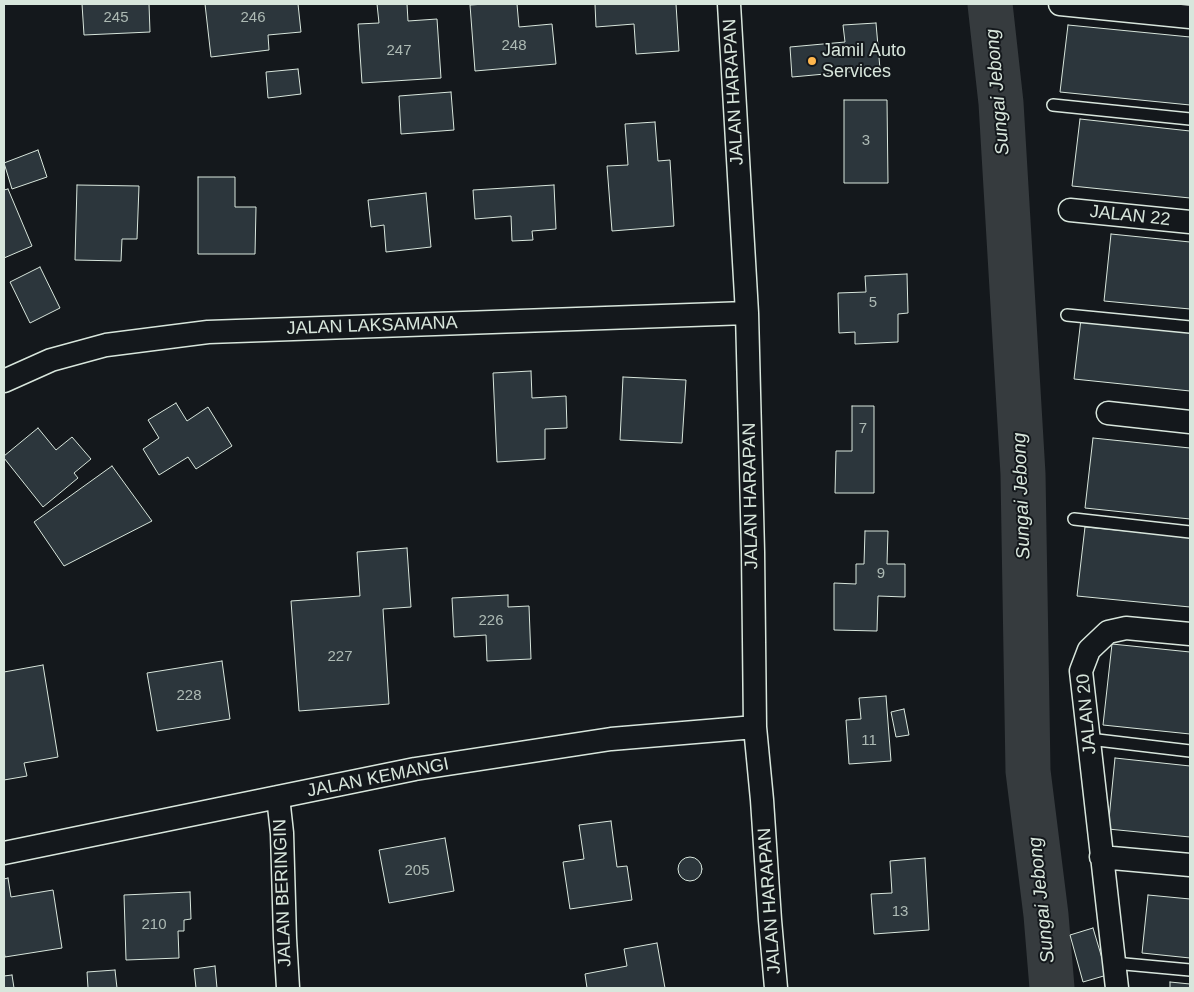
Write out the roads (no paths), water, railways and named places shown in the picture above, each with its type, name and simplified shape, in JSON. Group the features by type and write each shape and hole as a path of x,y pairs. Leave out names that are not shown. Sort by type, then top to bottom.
{"street":[{"name":"JALAN HARAPAN","path":"729,4 746,313 753,552 755,727 776,988"},
{"path":"1060,4 1190,17"},
{"name":"JALAN 22","path":"1070,210 1190,222"},
{"name":"JALAN LAKSAMANA","path":"4,381 50,360 106,345 208,332 746,313"},
{"path":"1108,413 1190,422"},
{"name":"JALAN 20","path":"1117,988 1081,671 1089,650 1108,632 1126,628 1190,634"},
{"name":"JALAN KEMANGI","path":"4,853 414,769 611,739 755,727"},
{"name":"JALAN BERINGIN","path":"278,797 282,833 288,988"},
{"path":"1101,857 1190,866"}],"lane":[{"path":"1053,104 1190,119"},
{"path":"1067,315 1190,327"},
{"path":"1074,519 1190,532"},
{"path":"1089,739 1190,751"},
{"path":"1114,962 1190,970"}],"waterway":[{"name":"Sungai Jebong","path":"990,4 1001,103 1023,474 1028,771 1046,915 1052,988"}],"place":[{"name":"Jamil Auto Services","path":"812,61"}]}
